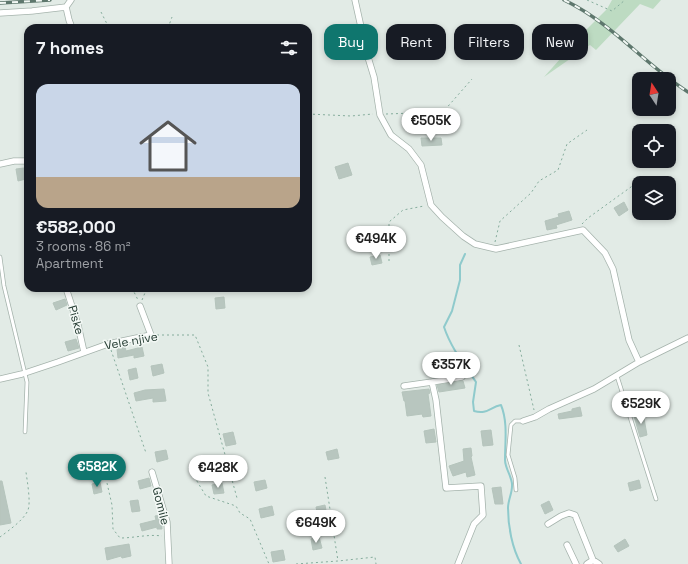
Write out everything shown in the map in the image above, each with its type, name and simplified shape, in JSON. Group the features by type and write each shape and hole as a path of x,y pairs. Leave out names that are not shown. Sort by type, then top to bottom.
{"street":[{"path":"0,13 66,7 71,0"},
{"path":"355,0 367,54 374,77 380,115 392,135 408,149 420,164 431,205 442,218 463,236 475,244 496,249 583,230 605,253 613,270 629,340 639,362"},
{"path":"66,7 70,24"},
{"path":"0,164 14,161 24,161"},
{"name":"Piske","path":"67,292 78,325 84,352"},
{"path":"140,306 151,335"},
{"name":"Vele njive","path":"0,379 25,373 108,344 151,335"},
{"path":"523,421 594,389 639,362 688,338"},
{"path":"404,386 462,377"},
{"path":"432,382 436,400 446,488 481,486 483,515 474,524 458,564"},
{"name":"Gomile","path":"152,472 167,522 169,564"},
{"path":"548,524 560,516 569,513 575,515 593,560 599,564"},
{"path":"567,545 576,564"},
{"path":"587,564 593,560"}],"lane":[{"path":"0,257 4,286 27,382 25,432"},
{"path":"617,376 656,499"},
{"path":"516,490 515,478 508,455 510,434 511,425 515,421 523,421"}],"path":[{"path":"587,0 612,11 625,0"},
{"path":"102,12 107,24"},
{"path":"169,24 172,17"},
{"path":"312,114 351,116 443,112 472,79"},
{"path":"496,249 495,243 500,220 531,193 539,181 558,170 567,144 587,130"},
{"path":"583,230 582,224 588,218 632,186"},
{"path":"389,261 389,222 403,210 431,205"},
{"path":"134,292 140,306"},
{"path":"140,306 145,292"},
{"name":"Vele njive","path":"151,335 195,335 208,367 208,393 237,498"},
{"path":"108,344 146,453"},
{"path":"519,345 534,417"},
{"path":"189,468 206,496 236,506 240,513 250,519 269,564"},
{"path":"0,537 13,528 28,510 29,489 26,472"},
{"path":"325,477 338,561"},
{"path":"107,483 112,506 113,529 120,538 156,535 167,537"},
{"path":"296,564 338,561 375,556 376,564"}],"green space":[{"path":"612,0 661,0 653,9 640,4 596,50 590,45 588,46 588,28 607,9"},
{"path":"559,60 568,60 544,77"}],"building":[{"path":"421,138 441,138 442,145 422,146"},
{"path":"348,163 352,175 339,179 335,167"},
{"path":"24,168 24,180 18,181 16,169"},
{"path":"624,202 628,210 619,216 614,208"},
{"path":"569,211 572,220 556,225 557,228 547,230 545,221 559,217 558,214"},
{"path":"380,255 382,263 372,265 370,257"},
{"path":"224,297 225,308 216,309 215,298"},
{"path":"65,299 67,305 56,310 53,303"},
{"path":"76,339 79,348 68,351 65,342"},
{"path":"125,347 126,351 142,347 144,356 134,358 134,355 118,358 117,349"},
{"path":"162,364 164,373 153,376 151,366"},
{"path":"136,368 138,378 130,380 128,370"},
{"path":"463,381 465,388 439,392 437,385"},
{"path":"164,389 166,401 153,402 153,398 136,401 134,393 145,390"},
{"path":"429,389 430,393 428,394 431,416 423,417 422,414 407,416 402,392"},
{"path":"580,407 582,416 559,419 558,414 572,411 572,409"},
{"path":"643,413 647,435 640,437 634,416"},
{"path":"434,429 436,442 426,443 424,431"},
{"path":"491,430 493,445 483,446 481,431"},
{"path":"233,432 236,444 226,446 223,434"},
{"path":"471,448 471,457 475,475 467,477 466,472 453,476 449,466 464,461 463,449"},
{"path":"337,449 339,458 328,460 326,452"},
{"path":"166,450 168,459 157,462 155,452"},
{"path":"149,478 151,486 140,489 138,481"},
{"path":"265,480 267,488 256,491 254,482"},
{"path":"639,480 641,488 630,491 628,483"},
{"path":"0,481 2,481 11,523 0,525"},
{"path":"100,482 102,492 94,494 92,484"},
{"path":"222,483 224,493 214,494 212,485"},
{"path":"501,487 503,504 495,504 492,488"},
{"path":"138,500 140,511 132,512 130,501"},
{"path":"549,501 553,510 545,514 541,505"},
{"path":"325,505 327,516 318,517 316,507"},
{"path":"272,506 274,515 261,518 259,509"},
{"path":"161,515 162,529 157,529 157,527 142,531 140,524 156,520 155,516"},
{"path":"319,537 322,548 313,550 311,539"},
{"path":"625,539 629,546 618,552 614,546"},
{"path":"129,544 131,556 122,558 121,556 107,560 105,548"},
{"path":"283,550 285,560 273,562 271,552"}],"waterway":[{"path":"465,254 460,265 460,280 452,311 444,327 454,349 476,382 473,402 474,411 482,412 501,405 505,418 505,463 512,483 508,505 508,515 511,537 521,564"}],"railway":[{"path":"0,3 50,0"},
{"path":"564,0 597,20 672,81 688,92"}]}
